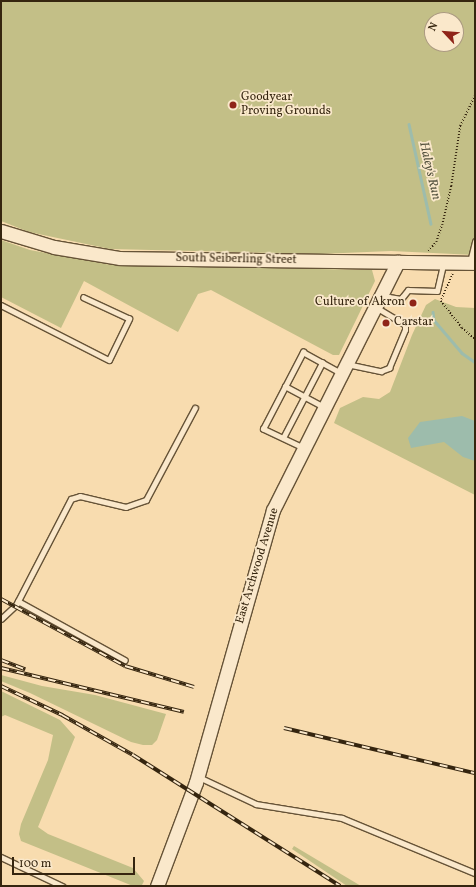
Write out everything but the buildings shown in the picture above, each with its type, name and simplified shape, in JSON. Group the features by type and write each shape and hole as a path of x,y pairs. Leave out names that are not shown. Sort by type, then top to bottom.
{"main road":[{"name":"South Seiberling Street","path":"1,231 54,247 120,258 472,263"},
{"name":"East Archwood Avenue","path":"157,886 198,777 269,522 325,407 383,296 398,262"}],"lane":[{"path":"472,263 475,242"},
{"path":"383,296 401,299 408,290 437,291 443,263"},
{"path":"1,305 109,360 129,319 84,298"},
{"path":"304,449 264,428 285,386 303,352 322,363 345,369 381,371 389,368 405,330 405,325 376,308"},
{"path":"283,438 322,363"},
{"path":"285,386 325,407"},
{"path":"1,619 18,601 71,499 80,496 126,507 146,500 195,408"},
{"path":"18,601 125,660"},
{"path":"198,777 256,804 342,818 475,873"},
{"path":"1,857 62,886"}],"path":[{"path":"428,251 436,242 442,225 451,186 460,126 475,95"},
{"path":"453,274 441,301 462,328 475,339"}],"shaded area":[{"name":"Goodyear Proving Grounds","path":"1,1 475,1 475,255 391,251 319,254 110,249 29,232 1,221"},
{"path":"1,240 30,250 111,265 372,270 375,281 339,355 333,355 211,290 198,294 178,332 84,281 61,328 1,297"},
{"path":"435,299 456,307 475,308 475,495 334,423 340,408 363,397 379,399 390,392 412,335 426,305"},
{"path":"462,416 475,421 475,461 463,457 444,442 411,448 408,438 420,422"},
{"path":"1,675 42,686 95,695 166,714 157,740 152,745 143,745 131,742 30,693 1,681"},
{"path":"1,691 60,720 75,737 38,827 48,834 133,868 144,881 142,885 133,886 21,841 19,834 21,824 48,760 53,735 5,715 1,717"},
{"path":"294,846 361,886 347,886 292,849"}],"waterway":[{"name":"Haley's Run","path":"409,124 431,224"},
{"name":"Haley's Run","path":"433,312 434,320 462,353 475,362"}],"railway":[{"path":"1,599 125,666 194,687"},
{"path":"1,660 25,669"},
{"path":"1,668 184,712"},
{"path":"1,686 62,715 133,755 340,886"},
{"path":"284,728 475,773"}],"place":[{"name":"Goodyear Proving Grounds","path":"233,105"},
{"name":"Culture of Akron","path":"413,303"},
{"name":"Carstar","path":"386,323"}]}
